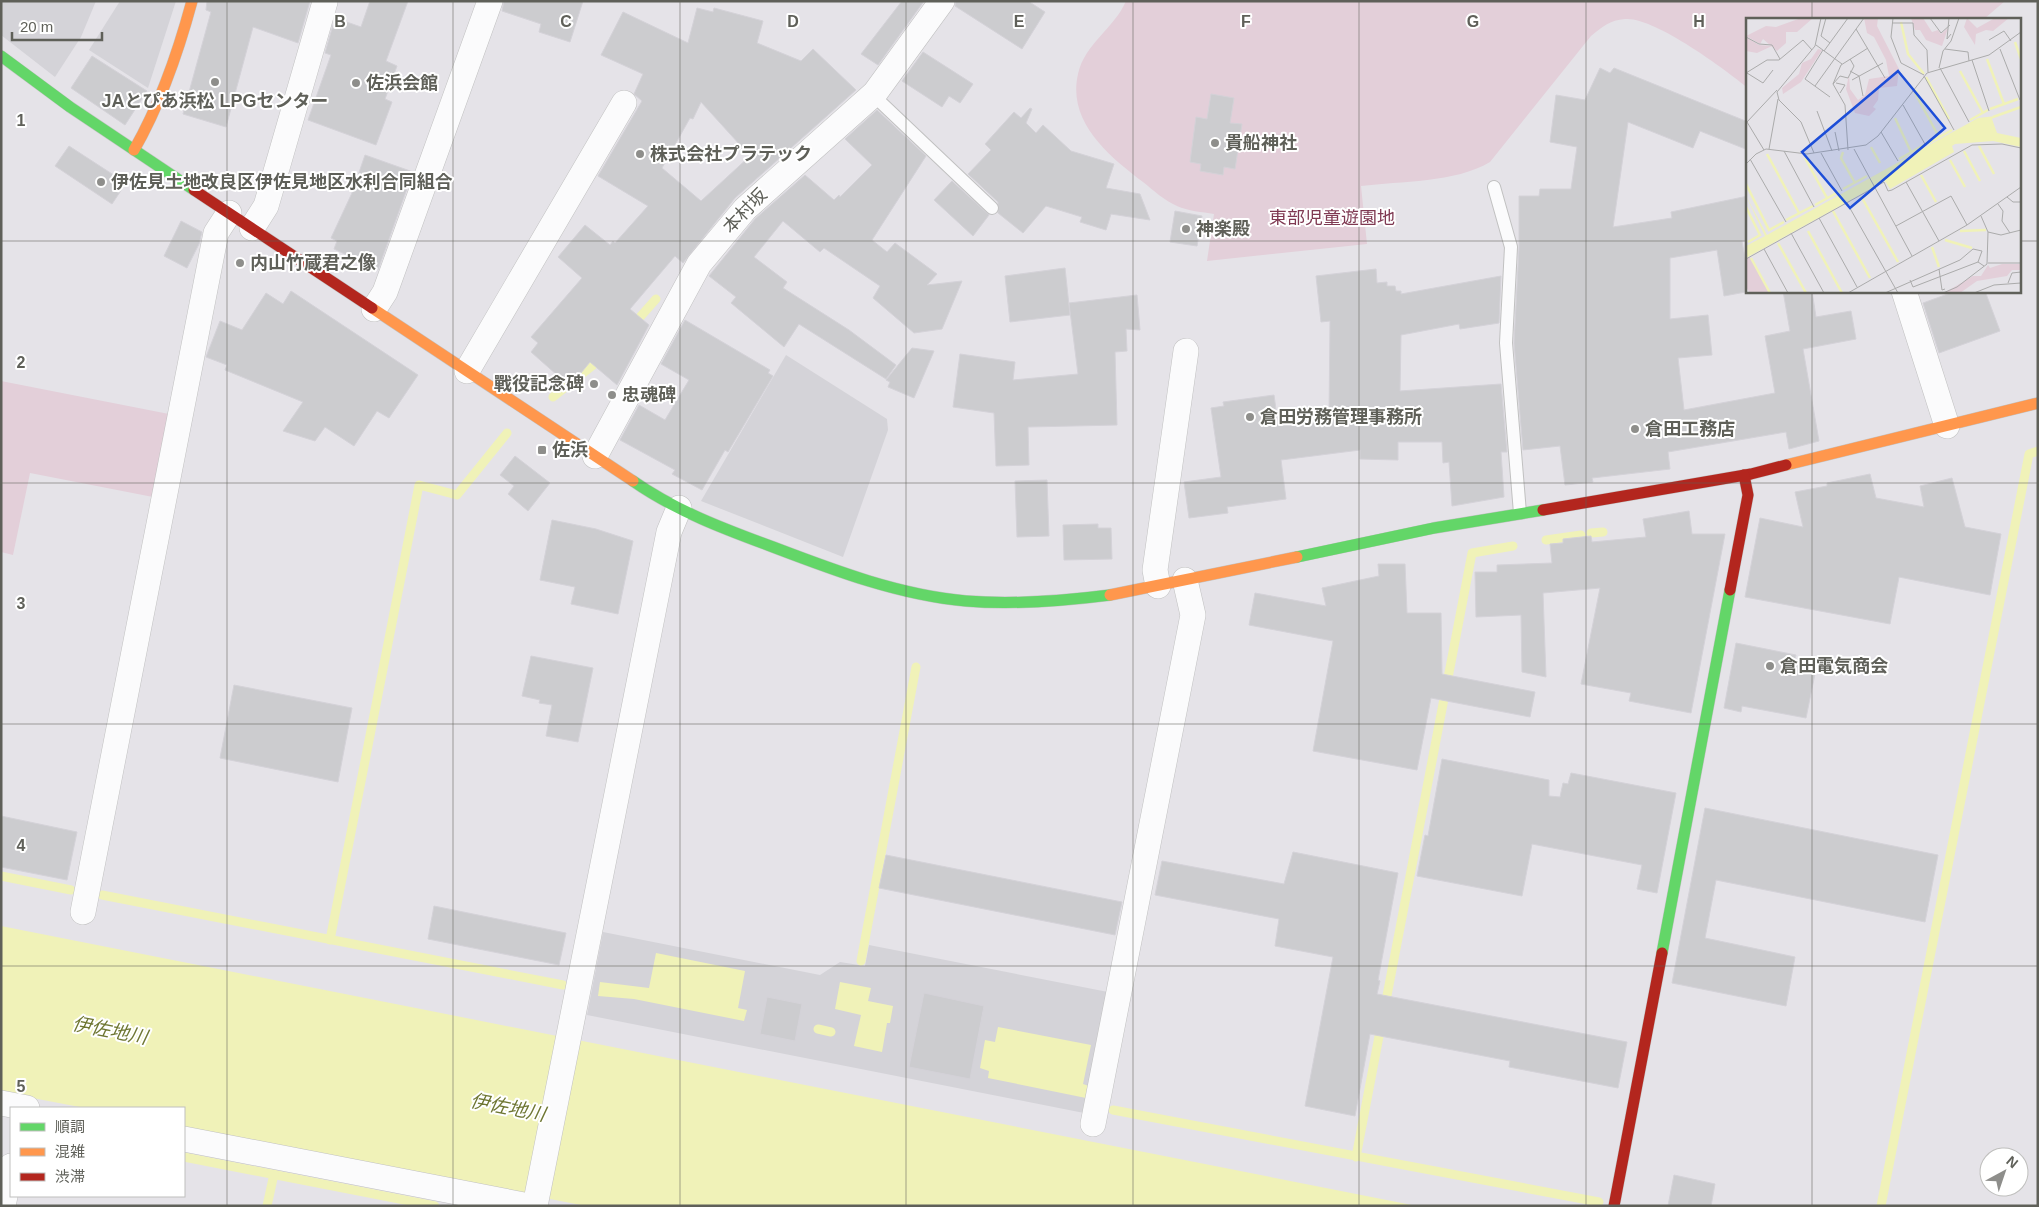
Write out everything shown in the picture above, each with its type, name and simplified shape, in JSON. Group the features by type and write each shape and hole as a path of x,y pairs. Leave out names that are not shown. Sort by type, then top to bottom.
{"street":[{"path":"134,150 158,106 170,78 192,1"},
{"path":"374,309 385,292 490,1"},
{"name":"本村坂","path":"595,456 699,264 745,210 873,95 942,1"},
{"path":"252,228 266,206 325,2"},
{"path":"1,56 51,94 134,150 595,456 679,508 715,525 822,566 869,582 917,593 966,601 1016,603 1065,601 1158,586 1368,541 1808,462 2038,403"},
{"path":"467,371 624,103"},
{"path":"83,912 216,233 229,213"},
{"path":"1904,292 1947,426"},
{"path":"1158,586 1155,570 1186,352"},
{"path":"1614,1206 1748,495 1744,475"},
{"path":"185,1139 534,1204 570,1032 668,532 679,508"},
{"path":"1093,1124 1193,615 1185,580"},
{"path":"3,1206 10,1171"}],"lane":[{"path":"873,95 992,208"},
{"path":"1494,187 1512,247 1506,343 1520,513"}],"shaded area":[{"path":"1,1 96,1 81,37 55,77 1,35"},
{"path":"120,1 176,1 148,88 89,50"},
{"path":"786,355 887,419 888,430 843,557 701,501"},
{"path":"603,932 820,975 840,962 865,966 869,945 1108,992 1084,1113 587,1015"}],"green space":[{"name":"東部児童遊園地","path":"1126,1 2005,1 1985,18 1746,18 1746,86 1688,45 1653,26 1637,20 1625,19 1611,22 1591,36 1490,162 1476,169 1444,178 1361,186 1367,244 1207,261 1214,214 1181,208 1155,192 1105,149 1085,122 1079,107 1076,91 1078,74 1082,63 1093,45 1121,11"},
{"path":"1,381 169,414 153,497 30,473 13,555 1,552"}],"water":[{"name":"伊佐地川","path":"1,926 1417,1206 586,1206 185,1127 185,1107 80,1107 1,1092"},
{"path":"656,953 745,971 738,1008 747,1010 744,1021 634,999 598,996 600,982 649,988"},
{"path":"840,982 871,988 868,1001 893,1006 890,1023 887,1023 882,1052 854,1046 861,1015 835,1009"},
{"path":"998,1027 1091,1045 1083,1084 1089,1086 1086,1098 988,1078 989,1071 980,1068 985,1040 995,1042"}],"building":[{"path":"207,1 310,1 298,43 253,27 226,127 183,114 211,12 206,10"},
{"name":"佐浜会館","path":"370,1 408,1 386,61 397,66 385,99 392,102 376,145 308,120 331,55 325,53 335,18 361,27"},
{"path":"504,1 583,1 570,42 539,32 541,24 502,11"},
{"path":"902,1 924,1 878,65 861,54"},
{"path":"956,1 1028,1 1045,12 1022,49 955,6"},
{"path":"697,8 713,12 714,8 763,21 757,43 801,61 813,49 856,90 735,198 683,263 675,256 630,309 649,325 617,385 590,362 576,379 572,376 566,383 531,352 538,343 531,337 582,278 558,257 585,225 610,245 613,241 615,243 648,206 598,176 642,101 634,94 643,74 601,55 623,12 688,43","holes":["701,102 750,156 701,201 662,168 690,118 693,119"]},
{"path":"923,52 973,84 960,103 949,96 942,107 902,81"},
{"path":"92,56 147,91 125,125 71,88"},
{"path":"1600,68 1610,73 1614,68 1746,121 1746,149 1700,131 1693,148 1628,122 1613,227 1672,218 1671,212 1746,196 1746,240 1742,241 1746,264 1746,292 1724,296 1717,250 1670,258 1670,319 1708,315 1712,355 1678,358 1684,410 1775,393 1765,336 1790,331 1783,292 1812,292 1816,317 1851,311 1856,339 1803,349 1819,441 1789,449 1786,432 1668,452 1670,469 1592,478 1593,482 1565,485 1560,446 1523,450 1514,343 1519,247 1519,196 1539,196 1540,189 1571,189 1577,147 1550,142 1556,95 1585,100"},
{"name":"貴船神社","path":"1211,94 1234,98 1230,123 1242,124 1235,169 1224,167 1223,175 1200,171 1201,164 1190,162 1196,117 1207,119"},
{"path":"1030,108 1032,109 1026,123 1036,133 1043,125 1071,151 1114,164 1106,188 1140,194 1150,220 1111,214 1106,230 1080,222 1082,217 1046,206 1023,233 998,213 998,202 968,174 991,150 985,144 1014,112 1021,118"},
{"path":"877,110 926,156 872,240 887,252 895,243 937,274 927,285 962,281 942,329 914,333 873,298 880,286 824,248 820,252 783,221 754,257 787,282 783,288 849,330 896,365 886,379 799,324 784,347 731,303 736,297 709,276 755,219 805,175 834,200 839,195 840,197 872,165 845,139"},
{"path":"69,146 126,183 112,204 55,166"},
{"path":"365,155 413,172 378,270 334,249 337,241 331,238 352,193"},
{"path":"952,181 989,215 973,236 934,200"},
{"name":"神楽殿","path":"1175,211 1202,216 1197,246 1170,242"},
{"path":"181,221 202,232 199,244 187,268 164,256"},
{"path":"1065,268 1070,315 1010,322 1005,276"},
{"path":"1376,269 1377,283 1387,282 1387,286 1395,286 1396,291 1401,291 1401,294 1501,276 1499,323 1460,329 1459,324 1401,335 1400,391 1501,384 1507,452 1501,452 1504,497 1452,506 1449,462 1443,463 1442,442 1398,442 1398,460 1360,459 1360,450 1281,460 1286,499 1227,507 1228,513 1189,518 1184,482 1221,477 1211,408 1224,406 1223,402 1274,395 1278,424 1329,418 1330,321 1321,322 1316,276"},
{"path":"291,291 418,375 389,418 377,411 354,446 325,427 315,441 283,431 303,402 225,370 227,365 206,357 220,321 242,330 266,293 283,304"},
{"path":"1953,292 1985,292 2000,331 1939,353 1923,303"},
{"path":"1137,295 1140,330 1126,329 1127,351 1115,352 1117,425 1028,427 1029,465 996,466 994,413 953,407 960,354 1015,362 1013,380 1078,374 1069,303"},
{"path":"685,320 770,370 768,373 773,376 728,452 725,450 702,490 672,474 675,470 620,440 639,405 665,420 689,380 661,364"},
{"path":"912,348 934,351 914,398 888,387 890,382 886,380"},
{"path":"515,456 550,483 528,511 508,494 514,486 500,475"},
{"path":"1870,474 1876,498 1924,507 1920,486 1952,478 1965,527 2001,534 1990,595 1899,577 1890,624 1745,597 1760,518 1803,527 1795,492 1827,486 1827,483"},
{"path":"1047,480 1049,536 1017,537 1015,481"},
{"path":"1689,511 1692,534 1725,534 1691,713 1629,701 1631,693 1581,684 1600,588 1543,593 1546,677 1522,672 1521,615 1476,617 1475,572 1497,572 1497,565 1552,563 1550,544 1563,543 1563,539 1591,536 1592,542 1646,537 1643,519"},
{"path":"552,520 596,529 633,541 618,614 571,604 575,587 540,580"},
{"path":"1098,524 1098,528 1111,528 1112,559 1064,560 1063,525"},
{"path":"1378,564 1405,564 1407,613 1441,613 1442,674 1535,692 1530,717 1431,698 1417,770 1313,751 1333,641 1249,625 1255,593 1326,606 1322,588 1379,576"},
{"path":"1736,643 1796,655 1795,659 1817,664 1806,718 1742,706 1741,712 1724,708"},
{"path":"531,656 593,668 578,742 546,736 552,705 539,703 540,700 522,696"},
{"path":"234,685 352,708 338,782 220,758"},
{"path":"1442,759 1549,780 1549,796 1560,797 1563,783 1568,784 1571,773 1676,793 1657,893 1637,889 1642,865 1532,844 1522,896 1417,876 1425,835 1428,836"},
{"path":"1705,808 1938,855 1925,922 1716,880 1705,938 1795,957 1786,1006 1672,983"},
{"path":"1,816 77,832 67,880 1,867"},
{"path":"1293,852 1398,873 1377,994 1627,1042 1618,1088 1509,1067 1510,1061 1370,1034 1355,1116 1305,1106 1333,957 1275,946 1279,919 1155,895 1162,861 1284,884"},
{"path":"886,855 1122,902 1115,935 879,888"},
{"path":"434,906 566,933 559,965 428,939"},
{"path":"924,993 984,1006 970,1079 909,1067"},
{"path":"767,997 802,1004 795,1041 760,1034"},
{"path":"1674,1175 1715,1184 1711,1206 1668,1206"}],"waterway":[{"path":"633,325 656,299"},
{"path":"553,397 602,358"},
{"path":"330,940 419,485 457,495 507,433"},
{"path":"1881,1206 2029,454 2038,451"},
{"path":"1591,533 1603,532"},
{"path":"1546,540 1581,535"},
{"path":"1385,1006 1472,553 1513,546"},
{"path":"861,961 916,667"},
{"path":"1,876 71,890"},
{"path":"102,895 563,985"},
{"path":"1356,1157 1381,1026"},
{"path":"818,1029 831,1032"},
{"path":"1113,1110 1599,1202"},
{"path":"185,1157 435,1206"},
{"path":"267,1206 274,1174"}],"traffic: fast":[{"path":"1,56 70,107 194,190"},
{"path":"633,481 683,510 719,526 820,565 892,588 941,598 1002,603 1038,602 1110,595"},
{"path":"1297,557 1434,528 1543,510"},
{"path":"1662,953 1730,590"}],"traffic: slow":[{"path":"134,150 168,77 192,1"},
{"path":"372,308 633,481"},
{"path":"1786,465 2038,403"},
{"path":"1110,595 1297,557"}],"traffic: jam":[{"path":"194,190 372,308"},
{"path":"1543,510 1751,474 1786,465"},
{"path":"1730,590 1748,495 1744,475"},
{"path":"1614,1206 1662,953"}],"place":[{"name":"JAとぴあ浜松 LPGセンター","path":"215,82"},
{"name":"佐浜会館","path":"356,83"},
{"name":"貴船神社","path":"1215,143"},
{"name":"株式会社プラテック","path":"640,154"},
{"name":"伊佐見土地改良区伊佐見地区水利合同組合","path":"101,182"},
{"name":"神楽殿","path":"1186,229"},
{"name":"内山竹蔵君之像","path":"240,263"},
{"name":"戰役記念碑","path":"594,384"},
{"name":"忠魂碑","path":"612,395"},
{"name":"倉田労務管理事務所","path":"1250,417"},
{"name":"倉田工務店","path":"1635,429"},
{"name":"佐浜","path":"542,450"},
{"name":"倉田電気商会","path":"1770,666"}]}
